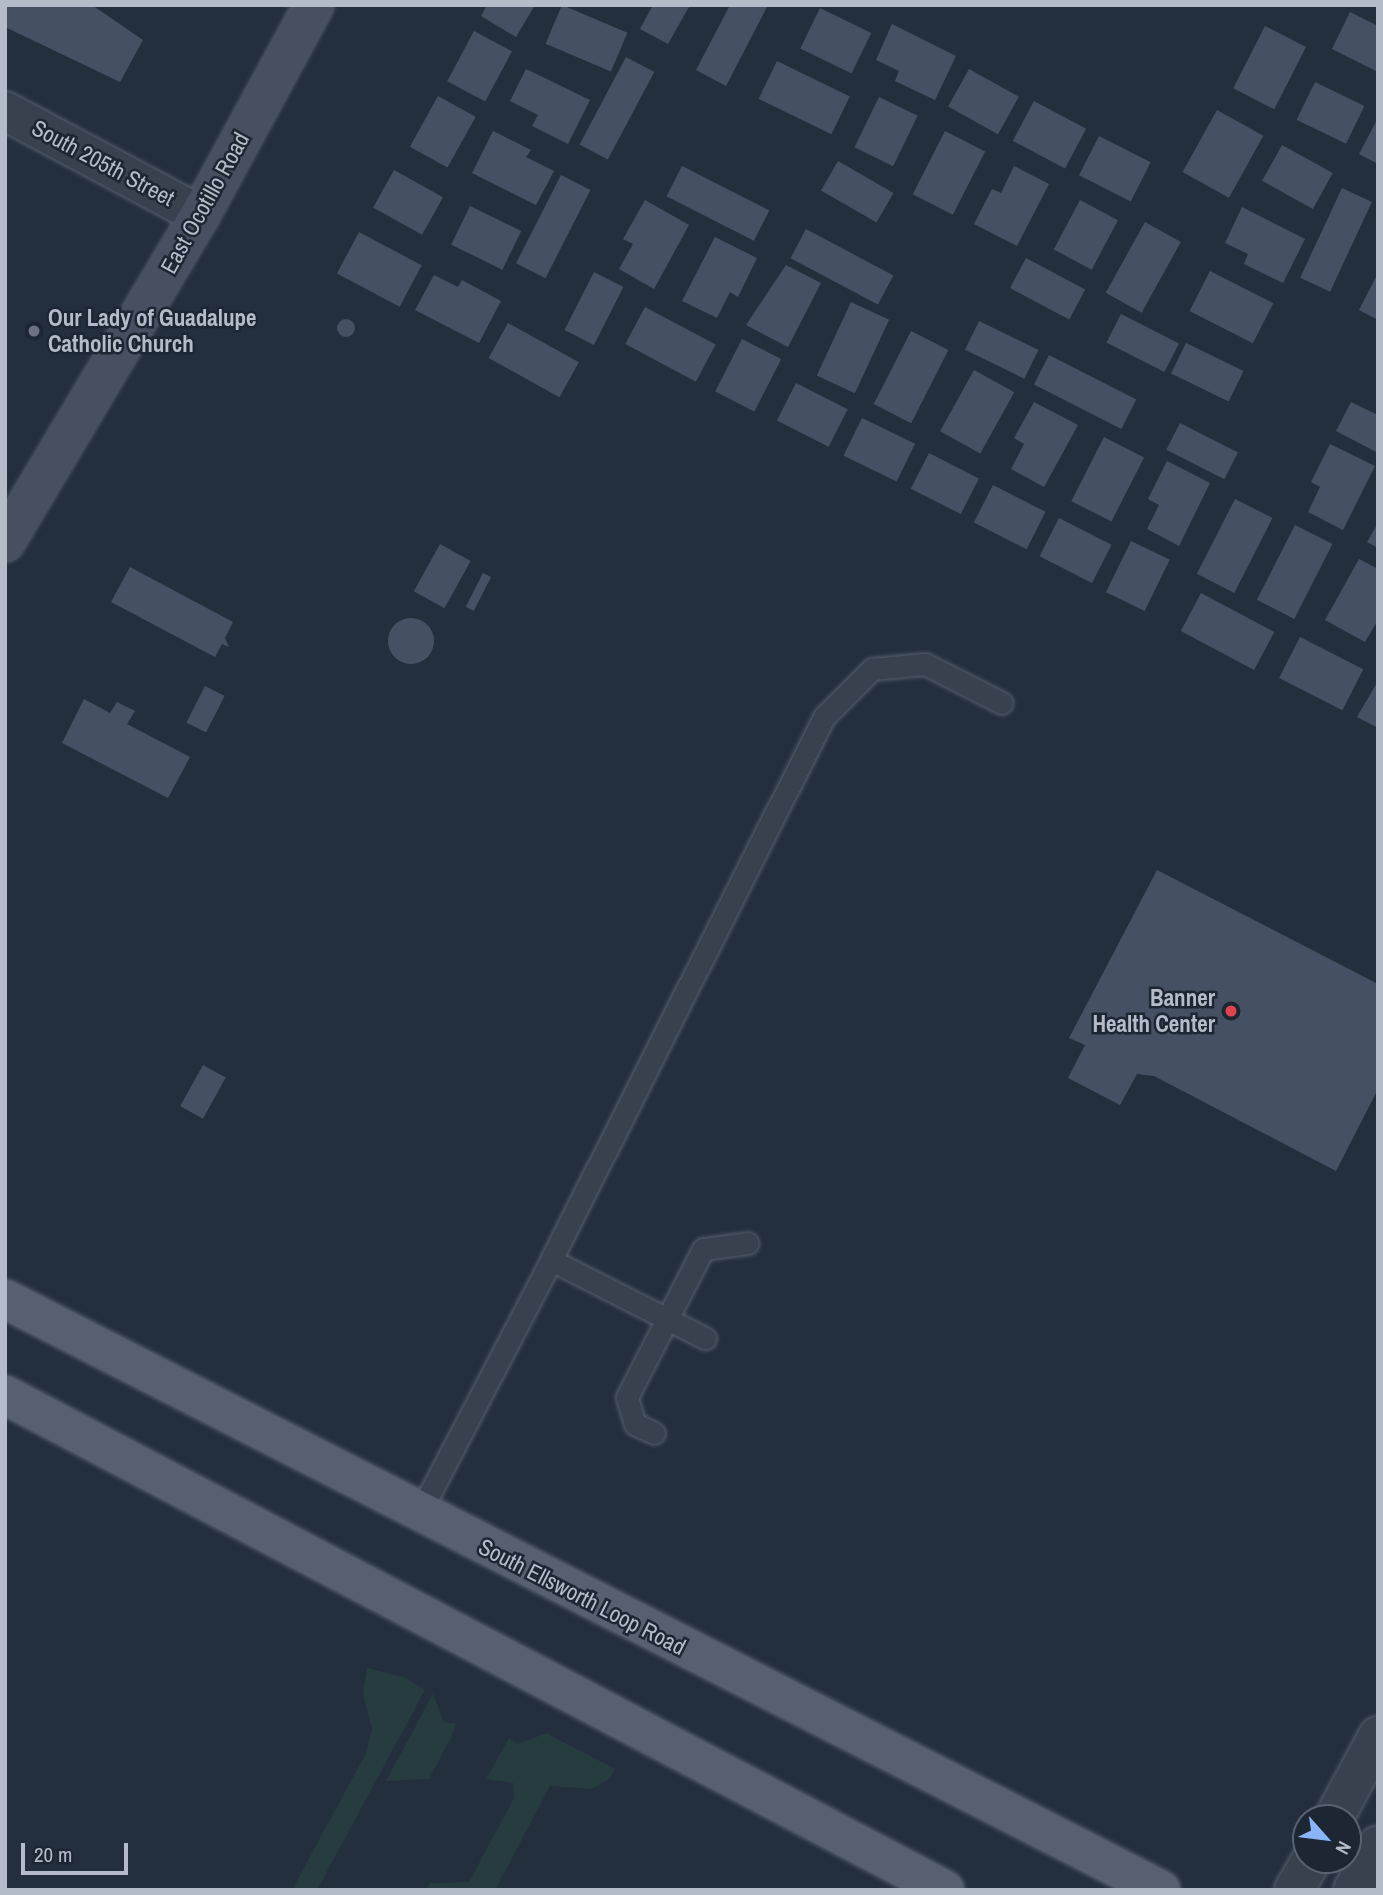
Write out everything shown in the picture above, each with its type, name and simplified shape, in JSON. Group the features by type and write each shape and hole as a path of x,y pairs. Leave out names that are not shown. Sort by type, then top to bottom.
{"main road":[{"name":"East Ocotillo Road","path":"5,542 200,215 314,5"},
{"name":"South Ellsworth Loop Road","path":"5,1299 419,1514 1161,1890"},
{"path":"5,1395 944,1890"}],"street":[{"name":"South 205th Street","path":"5,111 200,215"},
{"path":"1342,1804 1378,1736"},
{"path":"1353,1890 1378,1845"},
{"path":"1294,1890 1303,1874"}],"lane":[{"path":"419,1514 551,1260 824,716 873,669 925,664 1002,703"},
{"path":"654,1433 635,1423 627,1397 703,1249 748,1242"},
{"path":"551,1260 705,1338"}],"green space":[{"path":"367,1668 406,1678 425,1690 317,1890 292,1890 366,1753 372,1729 363,1694"},
{"path":"433,1694 444,1722 456,1724 429,1779 386,1781"},
{"path":"546,1733 615,1769 608,1780 591,1789 550,1786 495,1890 426,1890 430,1883 469,1882 514,1798 513,1783 486,1779 509,1738 518,1744"}],"building":[{"path":"5,5 92,5 143,40 120,82 5,27"},
{"path":"487,5 535,5 516,37 481,16"},
{"path":"562,5 627,33 611,71 546,44"},
{"path":"653,5 690,5 668,44 640,29"},
{"path":"730,5 768,5 726,86 696,70"},
{"path":"820,8 871,33 852,73 800,48"},
{"path":"1350,12 1378,26 1378,72 1332,49"},
{"path":"892,24 956,56 935,100 895,81 899,71 876,60"},
{"path":"1265,26 1306,47 1274,109 1233,88"},
{"path":"474,31 512,51 485,102 447,81"},
{"path":"626,57 654,72 608,159 580,144"},
{"path":"777,61 850,97 831,134 759,99"},
{"path":"526,69 590,100 568,144 532,126 538,115 510,101"},
{"path":"969,69 1019,97 998,134 948,107"},
{"path":"1315,82 1364,106 1346,144 1297,120"},
{"path":"438,96 476,117 447,168 410,147"},
{"path":"879,97 918,116 893,166 854,147"},
{"path":"1034,101 1086,129 1065,168 1013,141"},
{"path":"1217,110 1263,136 1229,198 1183,172"},
{"path":"1378,118 1378,164 1359,154"},
{"path":"493,131 531,150 526,157 554,171 536,205 472,173"},
{"path":"945,131 985,151 953,215 913,194"},
{"path":"1099,136 1151,162 1131,202 1079,175"},
{"path":"1282,145 1333,173 1313,209 1262,181"},
{"path":"838,161 893,193 876,222 821,190"},
{"path":"682,166 769,210 754,241 667,196"},
{"path":"1014,166 1049,184 1017,246 974,224 992,189 1001,193"},
{"path":"394,170 443,197 422,235 373,208"},
{"path":"561,175 590,190 545,278 516,263"},
{"path":"1342,188 1372,202 1330,292 1300,278"},
{"path":"645,200 689,225 654,289 619,269 633,244 623,239"},
{"path":"1080,200 1118,220 1092,270 1054,249"},
{"path":"470,206 521,231 502,270 451,245"},
{"path":"1242,207 1305,239 1283,283 1244,264 1248,254 1225,243"},
{"path":"1145,222 1181,242 1142,313 1106,293"},
{"path":"806,229 893,275 878,305 791,258"},
{"path":"359,232 422,265 400,307 337,273"},
{"path":"715,237 757,258 738,297 730,292 717,318 682,301"},
{"path":"1026,258 1085,289 1069,319 1010,288"},
{"path":"786,265 821,283 788,347 746,325"},
{"path":"1210,271 1273,303 1253,343 1190,311"},
{"path":"594,272 623,287 594,345 564,330"},
{"path":"1378,273 1378,320 1359,310"},
{"path":"434,275 458,287 462,280 501,301 479,343 415,310"},
{"path":"851,302 889,320 855,393 817,375"},
{"path":"645,307 716,345 696,382 625,344"},
{"path":"1121,314 1179,344 1164,372 1106,343"},
{"path":"346,319 352,322 355,328 352,334 346,337 340,334 337,328 340,322"},
{"path":"979,321 1038,350 1024,379 965,350"},
{"path":"508,323 579,362 559,397 489,358"},
{"path":"911,331 948,350 911,423 874,404"},
{"path":"742,339 781,359 754,412 715,392"},
{"path":"1186,343 1244,371 1229,402 1171,374"},
{"path":"1049,355 1136,399 1121,429 1034,384"},
{"path":"974,370 1014,392 980,454 940,431"},
{"path":"796,383 848,409 829,447 777,420"},
{"path":"1034,402 1078,425 1044,487 1011,469 1024,444 1014,438"},
{"path":"1351,402 1378,415 1378,453 1336,431"},
{"path":"862,418 915,444 897,482 844,456"},
{"path":"1180,423 1238,453 1224,479 1166,450"},
{"path":"1104,437 1144,457 1111,522 1071,501"},
{"path":"1330,444 1375,466 1343,530 1308,512 1320,487 1311,482"},
{"path":"929,453 979,478 961,514 911,489"},
{"path":"1167,461 1210,483 1179,546 1147,529 1159,505 1148,499"},
{"path":"993,485 1046,512 1027,549 974,522"},
{"path":"1235,499 1272,518 1234,593 1197,574"},
{"path":"1059,518 1112,545 1092,583 1039,556"},
{"path":"1378,523 1378,548 1367,542"},
{"path":"1295,525 1332,544 1294,619 1257,600"},
{"path":"1131,541 1170,560 1145,611 1106,592"},
{"path":"440,544 471,561 444,608 414,591"},
{"path":"1359,559 1378,569 1378,620 1365,642 1325,620"},
{"path":"130,567 233,622 225,638 229,647 222,644 215,657 111,602"},
{"path":"483,573 491,577 474,611 466,607"},
{"path":"1201,593 1274,632 1254,670 1181,631"},
{"path":"411,618 427,625 434,641 427,657 411,664 395,657 388,641 395,625"},
{"path":"1300,637 1363,669 1342,710 1279,678"},
{"path":"1378,681 1378,728 1357,717"},
{"path":"205,686 225,696 206,733 186,723"},
{"path":"84,699 110,713 117,702 135,711 127,724 190,757 168,798 62,743"},
{"name":"Banner Health Center","path":"1157,870 1378,984 1378,1089 1336,1171 1154,1076 1137,1074 1120,1105 1068,1078 1085,1045 1069,1038"},
{"path":"203,1065 226,1078 203,1119 180,1106"}],"place":[{"name":"Our Lady of Guadalupe Catholic Church","path":"34,331"},
{"name":"Banner Health Center","path":"1231,1011"}]}
